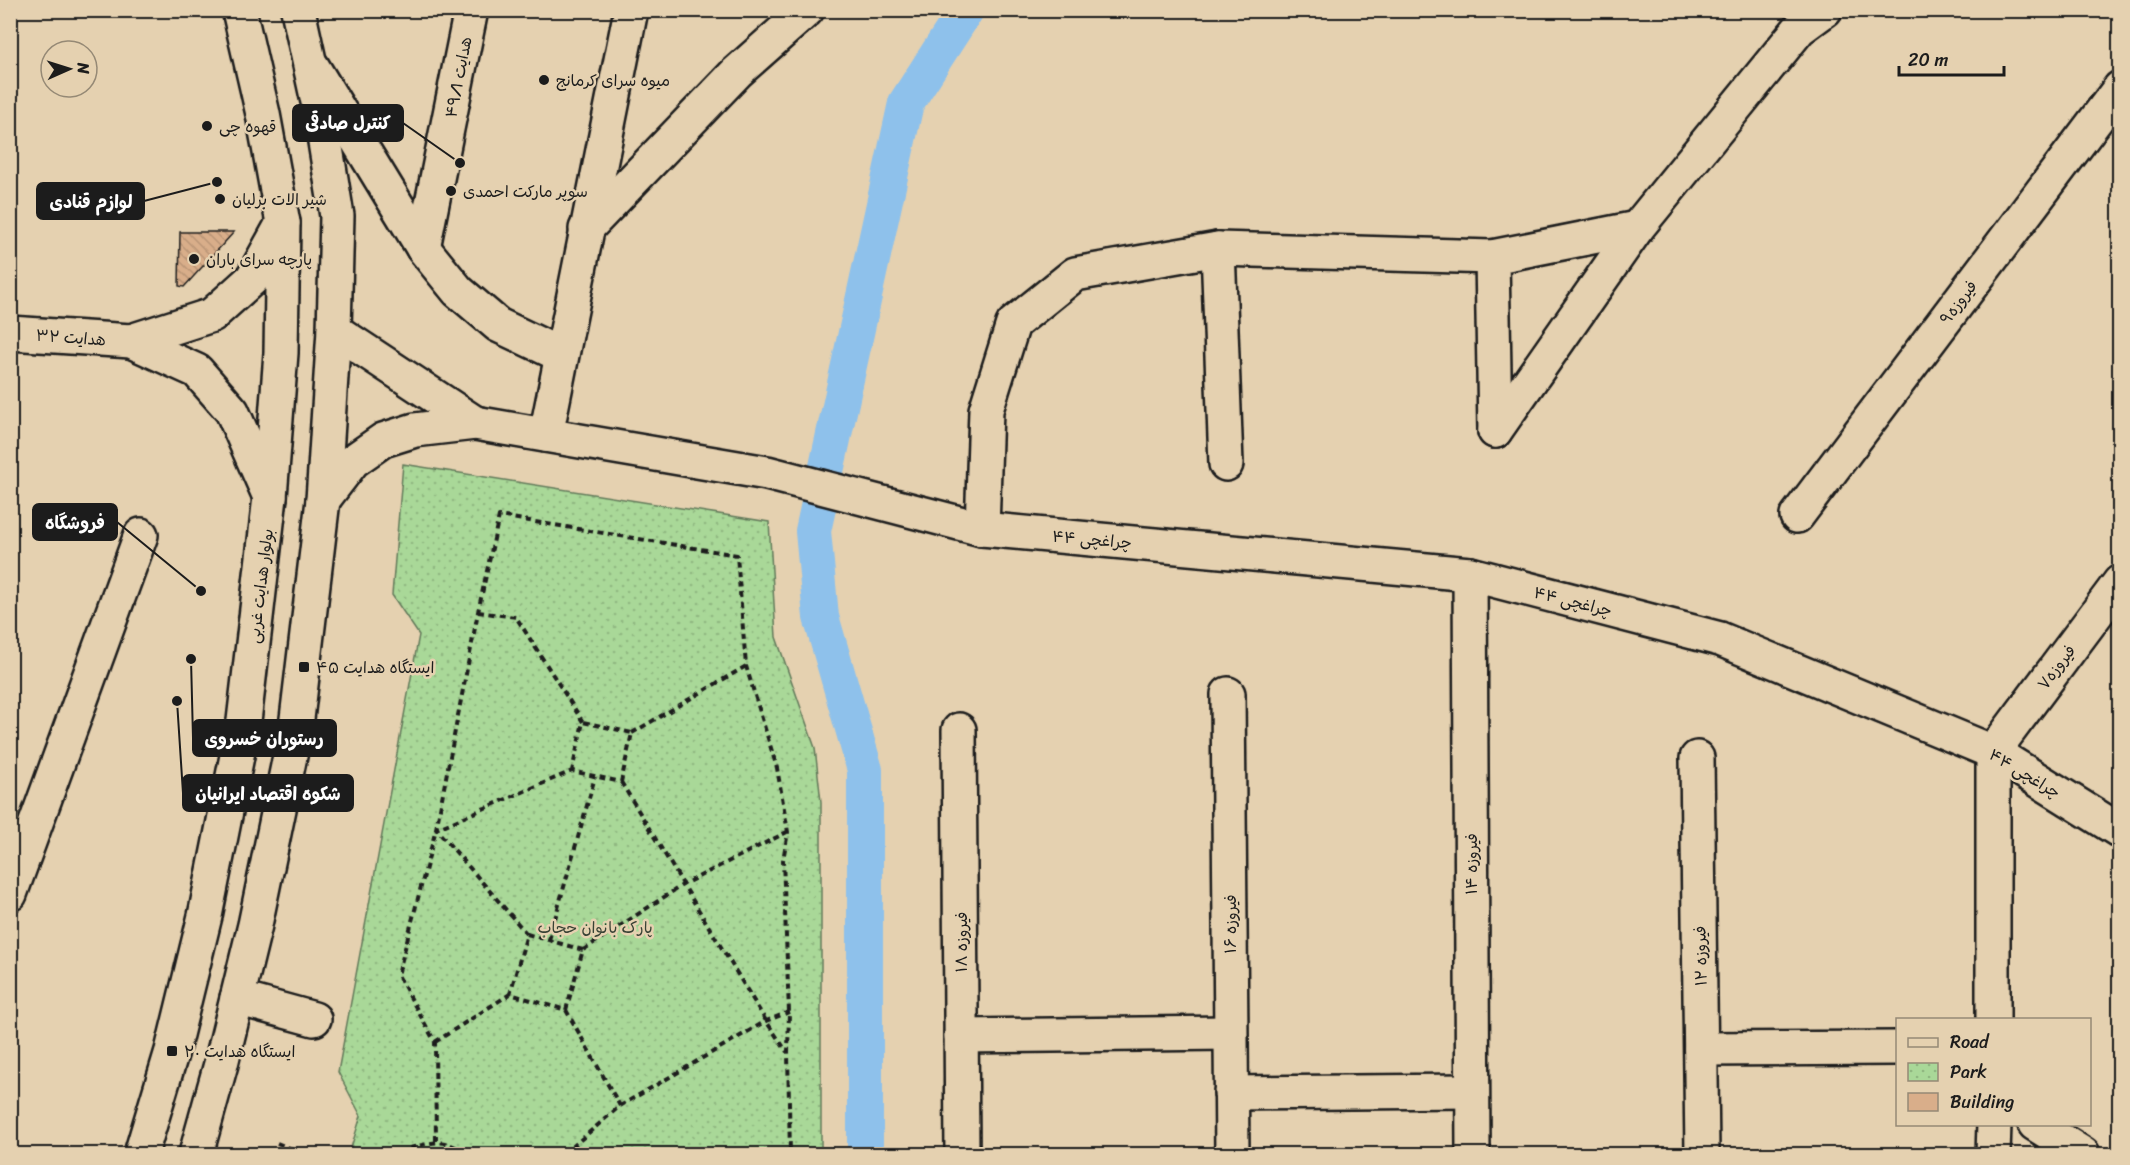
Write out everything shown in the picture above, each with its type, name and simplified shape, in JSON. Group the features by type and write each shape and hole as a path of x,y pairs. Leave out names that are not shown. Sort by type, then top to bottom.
{"street":[{"name":"بولوار هدایت غربی","path":"141,1155 172,1051 205,916 244,721 270,497 281,353 283,223 239,10"},
{"path":"196,1155 255,924 296,727 323,500 334,330 337,216 320,111 298,10"},
{"name":"هدایت ۴۹/۱","path":"423,248 471,10"},
{"path":"546,435 631,10"},
{"path":"586,229 737,72 807,10"},
{"path":"1492,257 1496,431 1637,228 1799,29 1825,10"},
{"path":"310,63 423,248 458,291 498,325 561,355"},
{"name":"فیروزه۹","path":"1797,516 2120,88"},
{"path":"131,341 212,315 252,279 283,223"},
{"path":"982,529 986,410 1013,324 1075,274 1218,249 1492,257 1637,228"},
{"path":"1218,249 1226,464"},
{"path":"334,330 475,423"},
{"name":"هدایت ۳۲","path":"10,333 131,341"},
{"path":"131,341 197,371 232,411 270,497"},
{"path":"323,500 354,461 383,440 415,430 475,423"},
{"name":"چراغچی ۴۴","path":"475,423 767,473 982,529 1470,574 1719,639 1993,752 2120,831"},
{"path":"10,894 141,535"},
{"name":"فیروزه ۱۴","path":"1470,574 1473,1155"},
{"name":"فیروزه۷","path":"1993,752 2120,582"},
{"name":"فیروزه ۱۶","path":"1228,694 1232,1155"},
{"name":"فیروزه ۱۸","path":"959,730 962,1155"},
{"path":"1993,752 1993,1018"},
{"name":"فیروزه ۱۲","path":"1697,758 1702,1155"},
{"path":"237,998 314,1020"},
{"path":"962,1035 1230,1033"},
{"path":"1701,1049 1896,1048"},
{"path":"1231,1093 1472,1091"},
{"path":"1994,1126 1994,1155"},
{"path":"2037,1126 2083,1155"}],"path":[{"path":"436,1141 435,1042 398,975 436,829 499,516 737,555 746,666 777,768 788,832 783,860 789,1012 790,1155"},
{"path":"478,612 516,617 583,722 573,771"},
{"path":"583,722 632,733 746,666"},
{"path":"632,733 621,782 766,1021 788,1053"},
{"path":"436,829 573,771 621,782"},
{"path":"549,940 596,777"},
{"path":"436,829 527,934 583,950"},
{"path":"566,1010 583,950 684,884 788,832"},
{"path":"435,1042 510,994 527,934"},
{"path":"510,994 566,1010 620,1106"},
{"path":"564,1155 620,1106 766,1021 789,1012"},
{"path":"401,1155 404,1150 436,1141 456,1146 467,1155"},
{"path":"277,1143 304,1155"}],"green space":[{"name":"پارک بانوان حجاب","path":"403,464 769,522 776,637 815,748 821,802 821,1154 349,1154 361,1116 338,1072 419,635 392,595"}],"building":[{"name":"پارچه سرای باران","path":"180,232 234,232 184,287 179,286"}],"waterway":[{"path":"865,1154 865,770 821,617 813,531 906,103 966,10"}],"place":[{"name":"میوه سرای کرمانج","path":"544,80"},
{"name":"قهوه چی","path":"207,126"},
{"name":"کنترل صادقی","path":"460,163"},
{"name":"لوازم قنادی","path":"217,182"},
{"name":"سوپر مارکت احمدی","path":"451,191"},
{"name":"شیر الات برلیان","path":"220,199"},
{"name":"پارچه سرای باران","path":"194,259"},
{"name":"فروشگاه","path":"201,591"},
{"name":"رستوران خسروی","path":"191,659"},
{"name":"ایستگاه هدایت ۴۵","path":"304,667"},
{"name":"شکوه اقتصاد ایرانیان","path":"177,701"},
{"name":"ایستگاه هدایت ٣٠","path":"172,1051"}]}
